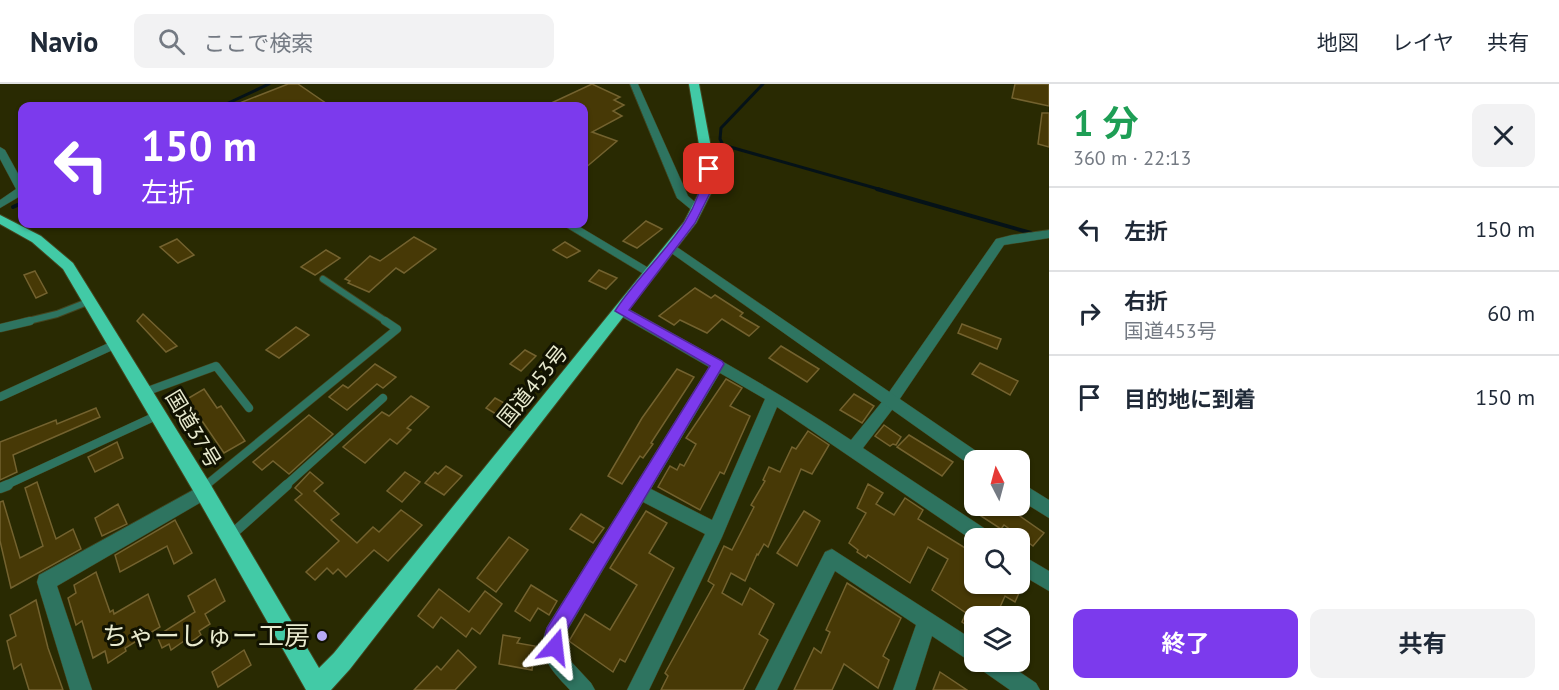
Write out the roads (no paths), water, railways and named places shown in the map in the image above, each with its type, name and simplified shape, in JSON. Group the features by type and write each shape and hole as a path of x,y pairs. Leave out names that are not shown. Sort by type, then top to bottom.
{"highway":[{"name":"国道453号","path":"318,688 622,311 698,210 707,189 709,169 694,84"},
{"name":"国道37号","path":"0,219 18,227"},
{"name":"国道37号","path":"20,228 47,245 68,266 145,392 318,688"}],"street":[{"path":"634,84 682,198 698,210"},
{"path":"0,150 18,183"},
{"path":"0,205 18,193"},
{"path":"574,228 651,273"},
{"path":"853,449 890,402 1000,242 1019,238 1038,238 1049,234"},
{"path":"671,247 964,452"},
{"path":"622,311 774,397 969,528"},
{"path":"584,690 555,659 554,634 718,364"},
{"path":"638,690 716,531 774,397"},
{"path":"81,690 46,582 203,490"},
{"path":"640,492 716,531"},
{"path":"1030,497 1049,510"},
{"path":"766,690 832,558 964,646"},
{"path":"1030,570 1049,582"},
{"path":"904,690 927,621"},
{"path":"1002,672 1029,690"}],"lane":[{"path":"203,490 397,329 323,279"},
{"path":"0,328 57,314 90,301"},
{"path":"0,397 116,344"},
{"path":"145,392 216,366 249,408"},
{"path":"230,536 383,398"},
{"path":"0,488 158,415"}],"waterway":[{"path":"231,102 269,84"},
{"path":"763,84 721,128 720,139 723,145 882,190"},
{"path":"877,189 1031,233"},
{"path":"13,207 18,205"}],"place":[{"name":"ちゃーしゅー工房","path":"322,636"}]}
